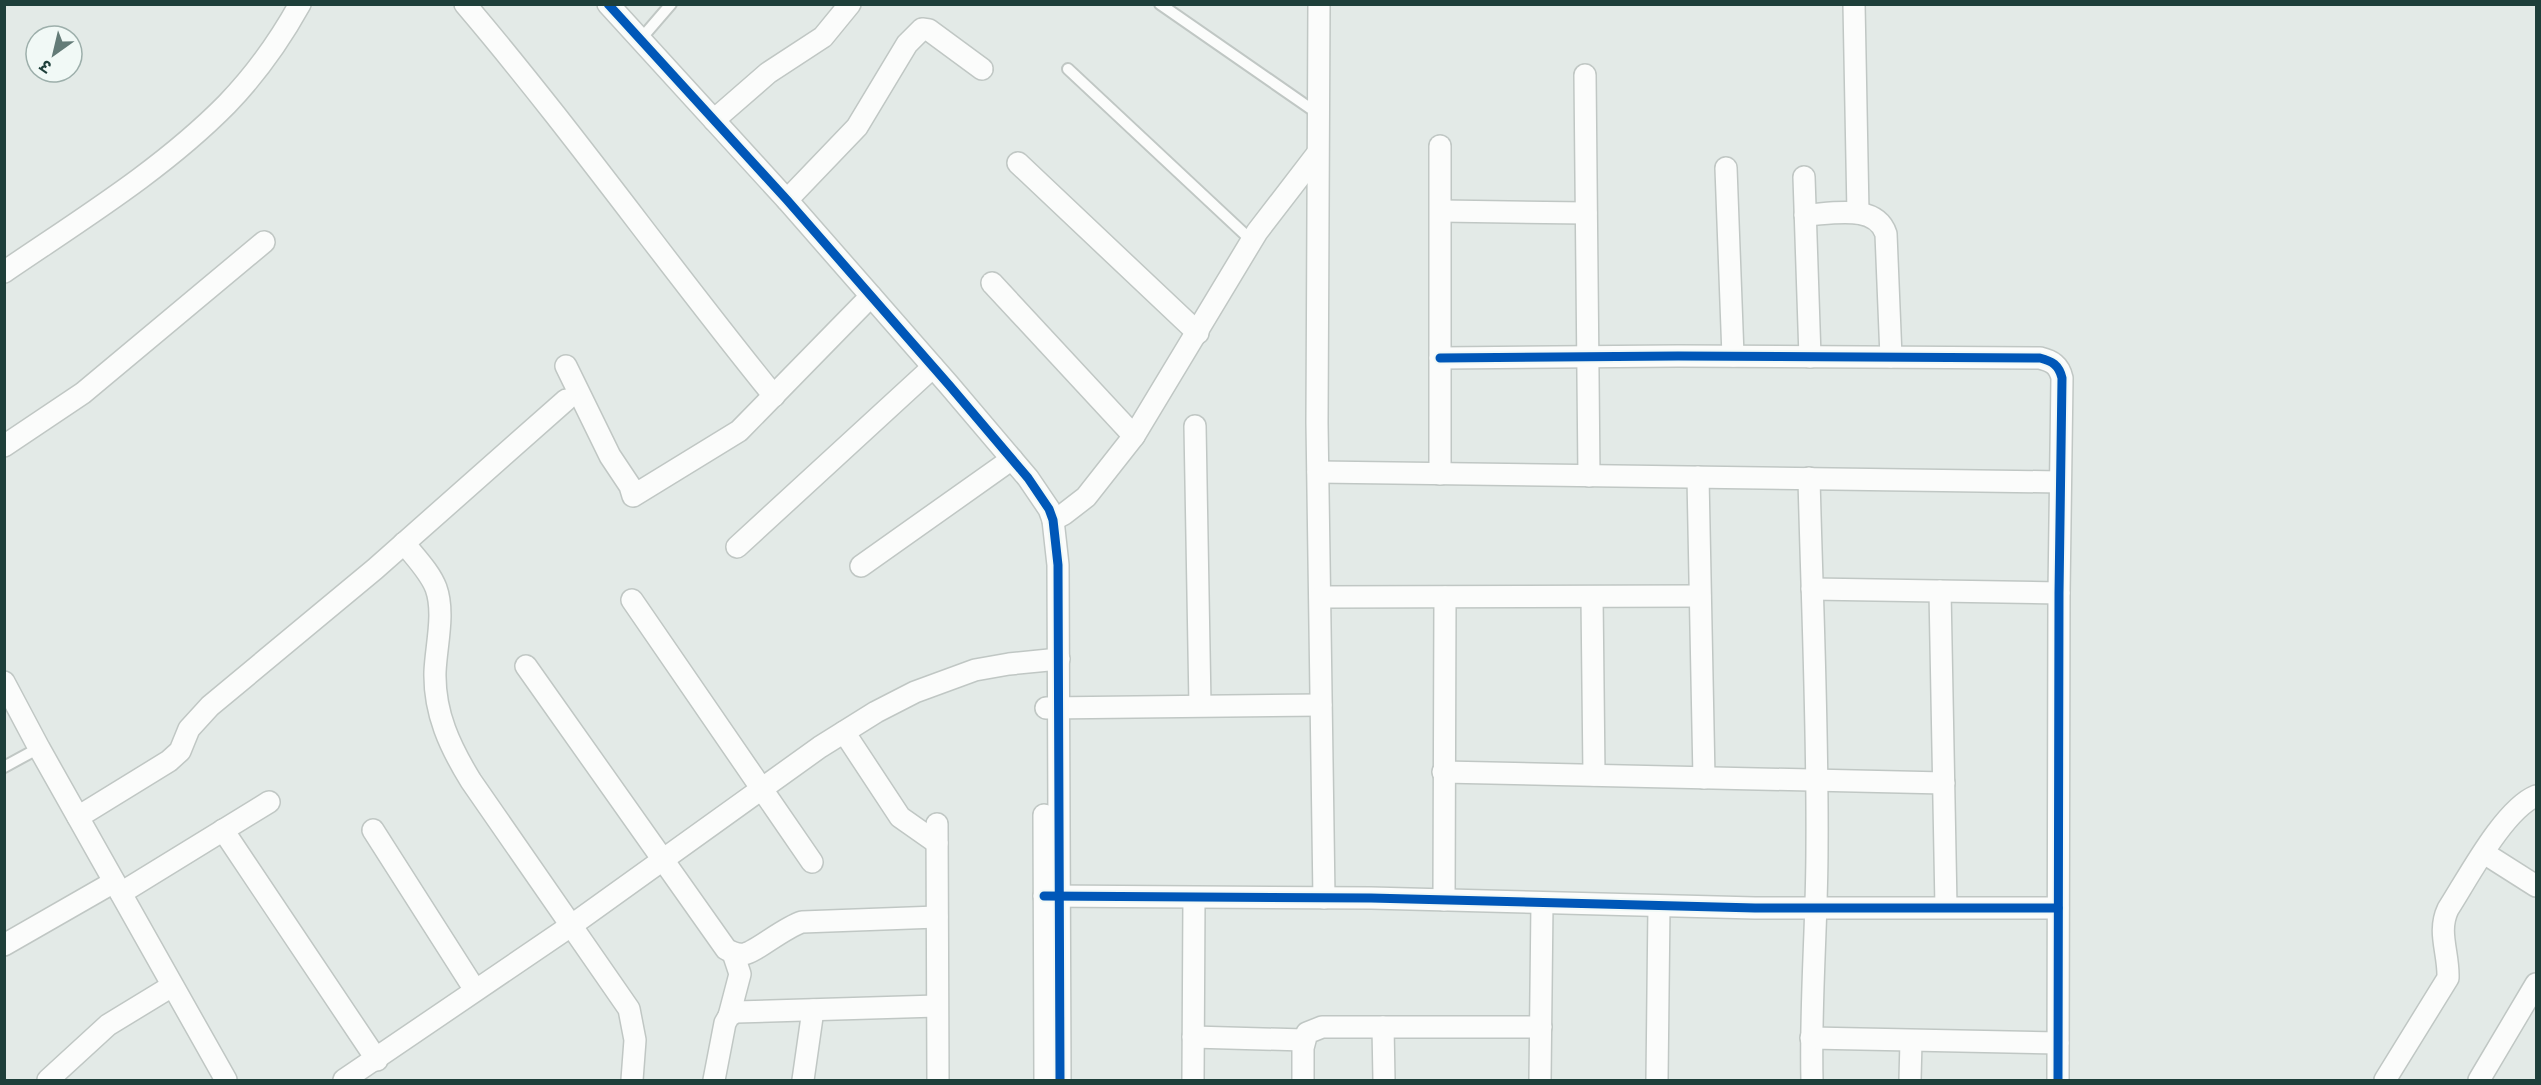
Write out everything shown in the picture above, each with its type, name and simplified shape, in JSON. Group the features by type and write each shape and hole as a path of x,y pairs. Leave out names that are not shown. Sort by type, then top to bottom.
{"street":[{"path":"4,272 118,193 197,132 229,102 254,72 300,4"},
{"path":"608,4 787,200 933,367 1045,500 1053,520 1058,559 1051,708 1052,896 1060,1080"},
{"path":"714,120 768,73 823,37 850,4"},
{"path":"1319,4 1318,472 1324,898"},
{"path":"1854,4 1858,213"},
{"path":"465,5 525,76 774,396"},
{"path":"787,200 857,127 908,44 922,29 929,30 982,69"},
{"path":"1585,75 1589,476"},
{"path":"1440,146 1440,474"},
{"path":"1053,520 1086,497 1134,436 1270,212 1317,154"},
{"path":"1018,163 1198,333"},
{"path":"1726,168 1733,356"},
{"path":"1804,177 1810,357"},
{"path":"1441,211 1586,213"},
{"path":"1805,215 1858,213 1877,219 1883,225 1886,234 1891,357"},
{"path":"4,446 83,393 264,242"},
{"path":"992,283 1134,436"},
{"path":"566,366 610,456 630,486 633,496 739,431 871,296"},
{"path":"1440,358 1733,356 2040,358 2050,360 2060,369 2062,378 2058,1080"},
{"path":"736,547 933,367"},
{"path":"78,817 169,761 180,751 189,729 210,706 404,543 566,400"},
{"path":"1195,426 1200,705"},
{"path":"861,566 1012,459"},
{"path":"1318,472 2060,482"},
{"path":"1698,477 1704,778"},
{"path":"1809,478 1818,781 1817,908 1811,1038 1812,1080"},
{"path":"1039,494 1052,659"},
{"path":"404,543 431,578 437,591 439,611 435,673 437,701 444,731 454,754 471,781 629,1009 635,1040 632,1080"},
{"path":"1812,589 2059,593"},
{"path":"1940,591 1946,907"},
{"path":"1320,597 1700,596"},
{"path":"1444,900 1445,597"},
{"path":"1592,597 1594,775"},
{"path":"632,600 812,862"},
{"path":"344,1080 572,925 762,788 876,712 915,692 959,675 992,666 1052,659"},
{"path":"526,666 726,949 744,954 790,926 802,922 937,917"},
{"path":"4,682 226,1080"},
{"path":"1051,708 1321,705"},
{"path":"844,732 900,817 937,834 938,1080"},
{"path":"1443,772 1944,783"},
{"path":"2385,1080 2445,983 2448,968 2442,920 2484,853 2521,805 2536,796"},
{"path":"4,945 118,887 223,830 269,802"},
{"path":"223,830 377,1059"},
{"path":"373,830 475,990"},
{"path":"2484,853 2536,886"},
{"path":"1052,896 1324,898 1817,908 2058,908"},
{"path":"1045,1080 1052,896"},
{"path":"1193,1080 1194,898"},
{"path":"1540,1080 1542,903"},
{"path":"1657,1080 1659,906"},
{"path":"714,1080 723,1032 740,974 734,953"},
{"path":"2479,1080 2536,984"},
{"path":"48,1080 108,1025 172,986"},
{"path":"729,1016 736,1012 937,1006"},
{"path":"803,1080 813,1010"},
{"path":"1303,1080 1304,1040 1307,1033 1322,1027 1540,1027"},
{"path":"1383,1027 1384,1080"},
{"path":"1193,1037 1304,1040"},
{"path":"1811,1038 2058,1043"},
{"path":"1910,1080 1911,1041"}],"lane":[{"path":"640,40 671,4"},
{"path":"1160,4 1317,113"},
{"path":"1068,69 1252,241"},
{"path":"4,767 39,748"}],"cycle path":[{"path":"608,4 787,200 949,385 1028,478 1049,509 1053,520 1058,565 1060,1080"},
{"path":"1440,358 1678,356 2040,358 2057,367 2062,378 2058,1080"},
{"path":"1044,896 1371,898 1755,908 2058,908"}]}
